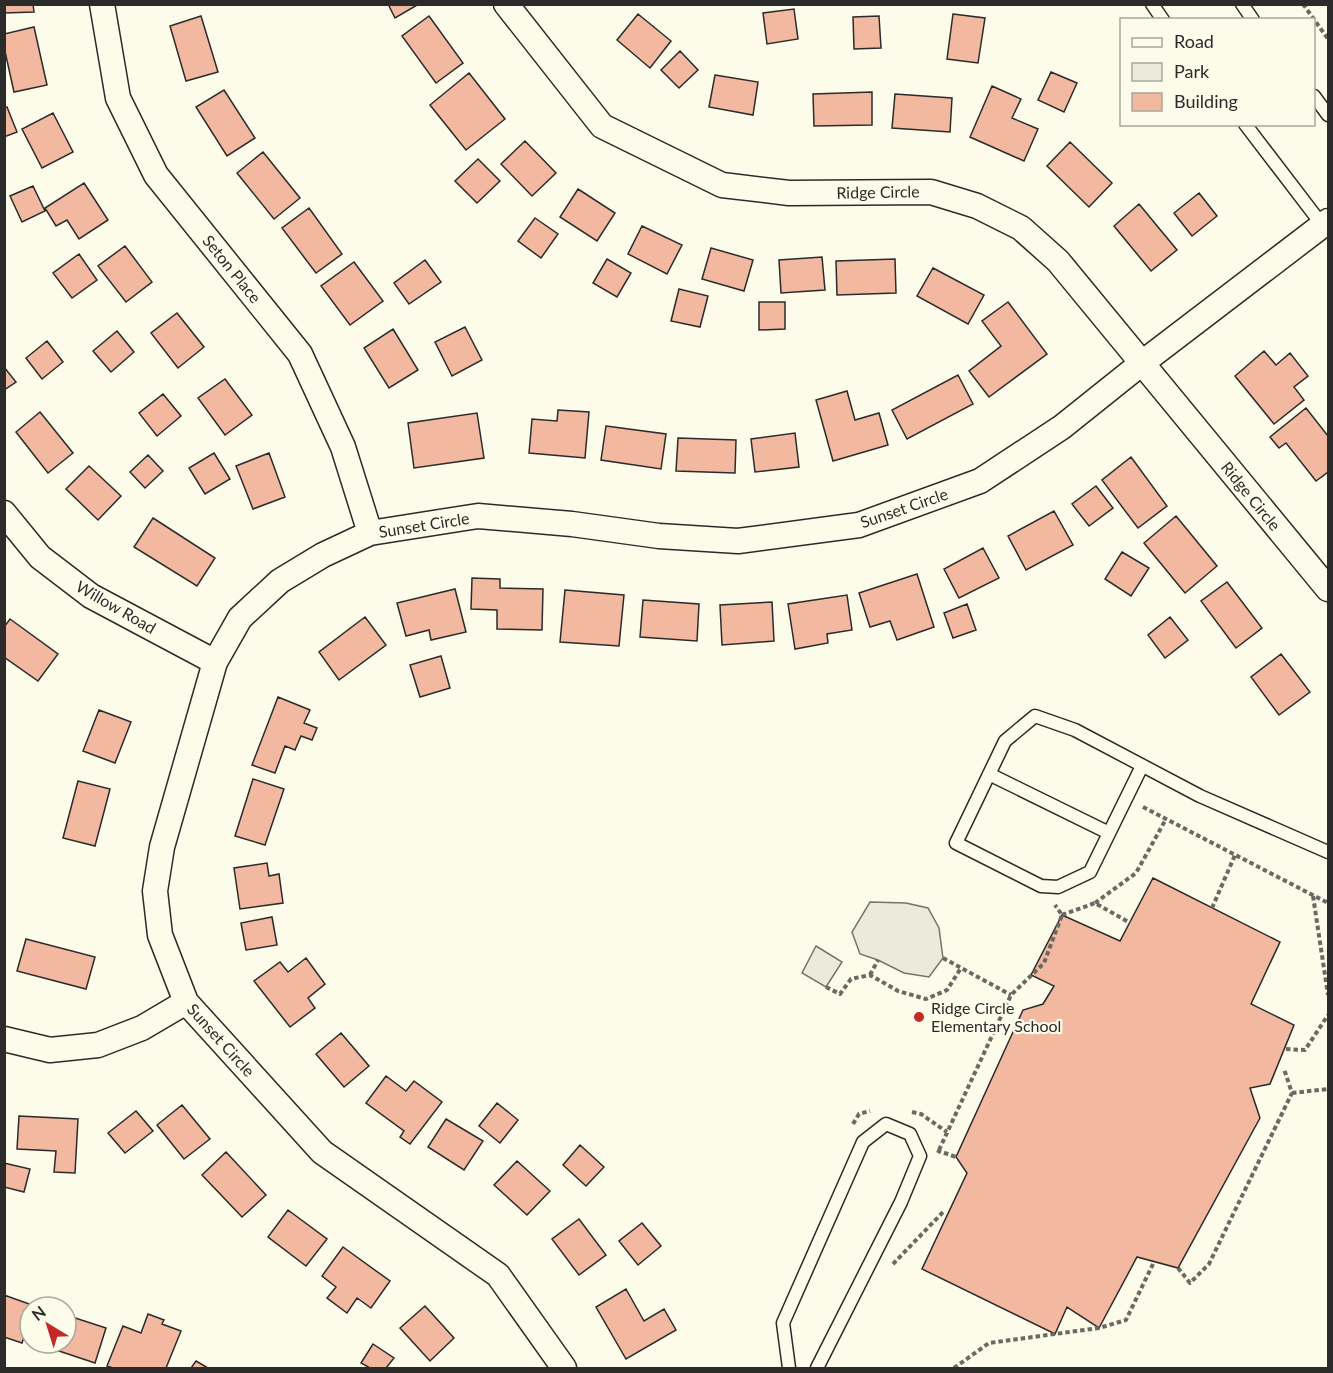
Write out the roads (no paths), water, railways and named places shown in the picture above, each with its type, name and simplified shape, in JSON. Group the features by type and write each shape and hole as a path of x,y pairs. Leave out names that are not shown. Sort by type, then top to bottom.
{"street":[{"name":"Seton Place","path":"102,4 118,99 156,175 300,354 343,447 370,533"},
{"name":"Ridge Circle","path":"506,4 602,126 722,185 789,193 931,192 977,206 1021,228 1058,261 1329,590"},
{"name":"Sunset Circle","path":"564,1368 498,1275 322,1152 186,1002 160,935 155,891 162,847 215,662 240,618 280,581 323,555 370,533 478,516 572,524 658,536 738,541 859,525 980,481 1062,427 1142,363 1326,224"},
{"name":"Willow Road","path":"4,513 40,557 91,596 215,662"},
{"path":"4,1040 50,1050 98,1045 142,1028 186,1002"}],"lane":[{"path":"1152,4 1162,18"},
{"path":"1242,4 1252,18"},
{"path":"1315,97 1329,115"},
{"path":"1247,126 1326,224"},
{"path":"1142,766 1090,872 1058,887 1041,886 956,843 1005,741 1035,716 1075,730 1200,796 1329,852"},
{"path":"989,774 1109,833"},
{"path":"789,1368 783,1323 863,1142 886,1124 910,1134 920,1156 901,1202 817,1368"}],"place":[{"name":"Ridge Circle Elementary School","path":"919,1017"}]}
